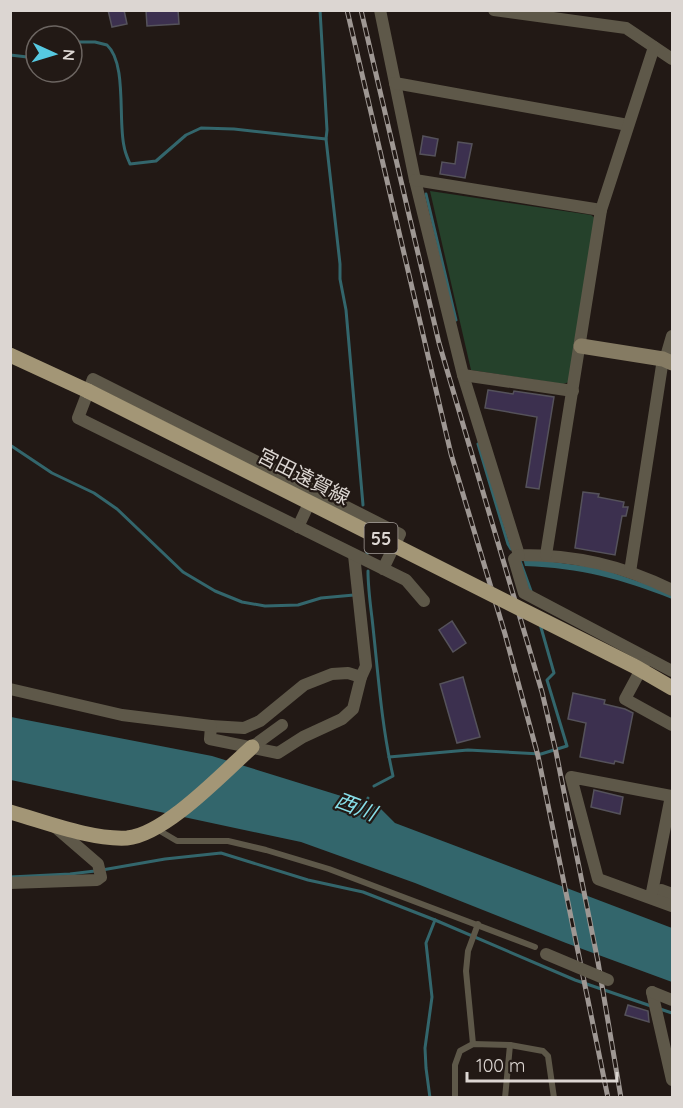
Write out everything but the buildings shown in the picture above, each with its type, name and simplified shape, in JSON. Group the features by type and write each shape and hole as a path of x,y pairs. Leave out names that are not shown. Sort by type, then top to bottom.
{"main road":[{"name":"宮田遠賀線","path":"10,355 88,391 634,666 672,688"},
{"path":"10,812 110,837 129,838 144,834 162,825 252,747"}],"street":[{"path":"380,10 414,180 463,375 519,555"},
{"path":"494,10 626,28 672,57"},
{"path":"546,555 601,210 654,47"},
{"path":"394,83 628,125"},
{"path":"414,180 601,210"},
{"path":"630,572 672,336"},
{"path":"581,346 667,361"},
{"path":"463,375 573,392"},
{"path":"383,569 400,534 93,380 78,418 354,555 383,569 406,580 424,601"},
{"path":"298,527 315,490"},
{"path":"211,726 210,739 278,753 303,737 342,719 353,709 366,666 354,555"},
{"path":"672,590 630,572 598,562 546,555 519,555 514,559 524,593 672,672"},
{"path":"647,658 625,699 672,725"},
{"path":"10,689 122,715 244,728 260,721 304,684 332,674 348,673 361,677"},
{"path":"252,747 282,724"},
{"path":"661,893 672,794 571,777 598,879 661,893 672,906"},
{"path":"10,883 97,880 102,877 98,864 50,823"},
{"path":"546,954 608,980"},
{"path":"672,1000 652,992 672,1080"}],"lane":[{"path":"162,825 177,841 228,841 287,856 338,872 535,946"},
{"path":"473,1044 466,971 477,926"},
{"path":"455,1098 455,1065 460,1051 473,1044 510,1045 543,1051 548,1056 554,1098"},
{"path":"505,1098 510,1045"}],"green space":[{"path":"430,191 591,215 595,218 569,382 563,384 471,370"}],"water":[{"path":"523,558 599,568 672,593 672,599 600,576 564,569 525,566"},
{"name":"西川","path":"11,717 212,756 380,808 395,823 672,928 672,982 415,883 301,842 11,780"}],"waterway":[{"path":"320,10 326,139 340,279 346,310 363,505"},
{"path":"84,42 107,45 113,53 120,78 122,135 130,164 156,161 186,135 201,128 234,129 326,139"},
{"path":"10,55 24,57"},
{"path":"426,194 456,320"},
{"path":"478,444 511,549"},
{"path":"10,445 52,473 94,493 117,509 183,572 215,591 242,602 265,606 298,605 321,598 354,595"},
{"path":"366,537 367,554"},
{"path":"519,558 531,591"},
{"path":"368,571 380,697 393,776 374,786"},
{"path":"389,757 468,750 541,754 567,746 547,680 554,673 540,624"},
{"name":"西川","path":"364,807 368,798"},
{"path":"102,870 165,859 221,853 308,880 363,892 435,920 426,943 432,997 425,1048 430,1098"},
{"path":"10,877 95,871"},
{"path":"435,920 575,980 651,1006"},
{"path":"660,1009 672,1013"}],"railway":[{"path":"347,10 451,454 505,634 538,756 608,1098"},
{"path":"361,10 439,343 542,692 598,962 621,1098"}]}
